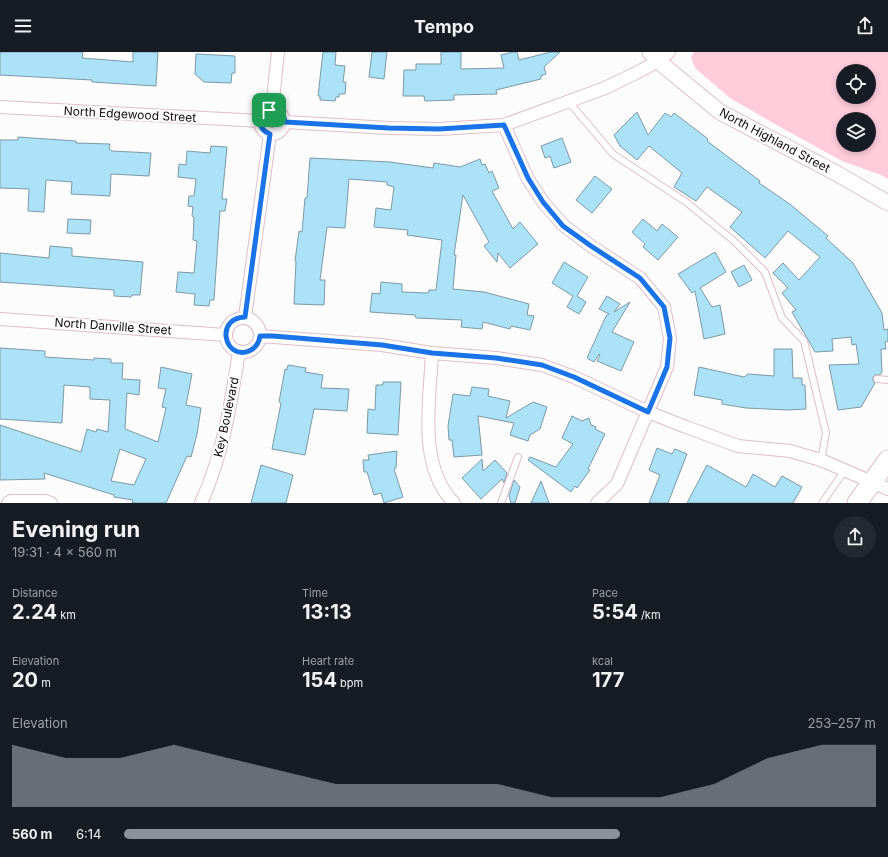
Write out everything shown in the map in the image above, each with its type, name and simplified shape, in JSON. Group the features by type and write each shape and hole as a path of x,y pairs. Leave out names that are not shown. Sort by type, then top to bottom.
{"main road":[{"path":"857,503 880,485 888,460"}],"street":[{"path":"272,109 278,52"},
{"path":"285,122 418,128 504,125 605,88 659,55"},
{"name":"North Highland Street","path":"659,55 720,112 836,173 888,203"},
{"name":"North Edgewood Street","path":"0,107 260,121"},
{"path":"272,109 281,113 285,122 280,132 270,134 263,130 260,121 263,113 272,109"},
{"path":"504,125 528,178 543,202 563,226 640,278 664,307 670,338 667,367 618,484 597,503"},
{"path":"245,317 270,134"},
{"path":"245,317 255,322 259,329 260,336 258,343 253,349 246,352 239,352 229,346 225,335 231,322 237,318 245,317"},
{"name":"North Danville Street","path":"0,319 225,335"},
{"path":"260,336 382,345 432,353 496,358 542,365 574,377 648,412 738,446 790,451 821,460 880,485"},
{"name":"Key Boulevard","path":"201,503 214,472 227,427 239,352"},
{"path":"432,353 428,430 433,467 446,495 454,503"},
{"path":"8,503 11,501 45,501 51,503"}],"lane":[{"path":"570,102 613,154 686,202 734,241 765,272 782,318 804,341 826,433 821,460"},
{"path":"877,379 888,380"},
{"path":"501,503 518,457"},
{"path":"822,503 845,470"}],"shaded area":[{"path":"694,52 888,52 888,179 842,161 773,123 730,98 695,68 691,57"}],"building":[{"path":"0,52 83,52 82,58 133,62 133,52 158,52 156,86 92,82 92,80 0,75"},
{"path":"323,52 336,52 335,65 345,66 343,82 346,82 345,94 339,94 339,97 336,97 335,101 320,100 320,96 318,96"},
{"path":"372,52 387,52 384,79 369,77"},
{"path":"441,52 461,52 461,69 504,68 501,55 513,52 517,52 519,60 551,52 560,52 544,67 546,74 541,76 541,79 496,90 497,94 454,95 454,100 425,101 424,96 403,96 404,70 416,70 416,64 441,64"},
{"path":"196,54 235,56 235,73 232,73 231,83 204,82 195,74"},
{"path":"637,112 648,135 665,113 671,117 674,113 708,139 707,141 760,181 759,183 791,205 828,236 826,238 853,263 882,313 884,330 888,329 888,341 885,342 886,349 881,349 882,372 880,375 875,375 873,377 873,381 875,383 861,407 838,410 829,365 859,364 856,344 852,345 851,337 832,339 833,351 815,352 792,312 796,310 782,293 788,288 773,273 783,263 799,280 820,257 788,231 765,258 730,227 742,212 707,187 696,201 674,187 682,173 649,146 637,160 620,146 614,135"},
{"path":"18,137 76,141 76,143 110,144 109,149 112,151 151,153 149,176 111,174 110,196 71,194 72,182 46,180 44,212 28,211 29,189 0,188 0,140 18,140"},
{"path":"562,138 571,162 554,168 550,156 545,158 541,146"},
{"path":"211,146 227,147 222,199 227,199 225,211 220,211 214,300 210,300 209,306 194,305 195,294 176,292 178,272 194,273 197,241 193,240 193,207 188,206 189,196 194,196 196,179 178,177 179,164 186,165 187,151 210,153"},
{"path":"310,158 390,162 433,168 434,163 460,167 480,159 482,165 485,164 489,173 492,171 499,188 492,191 513,229 520,222 538,244 510,268 498,253 497,262 484,246 489,242 463,195 454,255 456,255 453,289 484,292 529,304 527,315 534,316 530,330 511,326 510,329 483,322 482,329 461,327 462,320 416,318 415,315 370,312 372,293 380,294 381,282 402,284 402,292 428,293 429,290 436,290 442,240 407,235 408,230 374,227 376,208 391,210 394,187 387,185 387,182 349,179 345,228 327,227 320,280 325,280 324,305 294,304 295,261 299,231 302,232 305,198 307,198"},
{"path":"595,176 612,189 592,213 576,200"},
{"path":"68,219 91,220 90,234 67,233"},
{"path":"643,219 657,231 662,224 678,237 658,260 643,247 645,244 632,232"},
{"path":"50,246 72,248 72,256 143,262 140,295 132,295 131,297 114,296 114,290 0,282 0,253 49,258"},
{"path":"715,252 726,272 700,288 712,307 720,305 725,334 704,339 695,291 692,293 678,274"},
{"path":"564,262 588,277 577,296 586,302 579,314 567,307 573,296 552,283"},
{"path":"744,265 752,280 739,287 731,272"},
{"path":"607,296 620,304 614,312 630,302 612,332 634,342 621,371 597,361 600,355 599,354 594,362 587,358 606,316 609,314 599,309"},
{"path":"0,348 45,351 45,357 94,360 94,358 111,359 111,363 123,363 122,379 140,380 139,395 127,393 125,429 158,442 166,408 162,407 166,389 158,388 161,367 192,374 186,405 201,408 197,434 191,457 187,456 166,503 132,503 133,500 114,497 114,495 44,473 45,479 0,480 0,425 81,452 87,429 96,432 97,429 108,432 110,400 90,399 90,387 64,385 62,423 0,419","holes":["120,449 146,459 134,485 111,481"]},
{"path":"774,349 792,349 793,378 802,378 802,385 805,385 806,409 788,410 746,408 722,404 722,400 694,395 699,367 744,377 748,374 774,376"},
{"path":"288,365 306,368 305,372 323,375 321,388 349,389 347,411 314,409 305,455 272,449 281,403 279,402 285,369 287,370"},
{"path":"383,382 401,382 398,435 367,433 368,409 375,410 376,385 383,385"},
{"path":"472,387 489,389 488,396 510,401 506,418 533,402 547,407 540,429 530,435 528,441 510,435 514,423 478,416 482,455 454,457 452,440 449,440 448,426 453,394 470,396"},
{"path":"572,416 582,421 589,418 591,425 596,427 595,429 605,434 588,469 590,470 577,488 575,486 571,492 528,460 530,457 556,467 573,444 562,438"},
{"path":"657,448 672,454 675,449 687,454 668,503 649,503 660,475 649,470"},
{"path":"397,451 396,468 394,469 403,497 384,503 381,493 374,495 367,472 364,472 363,460 369,460 368,455"},
{"path":"482,459 483,471 495,460 507,473 504,483 502,479 481,499 462,478"},
{"path":"261,465 293,475 286,503 251,503"},
{"path":"707,465 746,487 753,474 775,487 782,476 802,487 793,503 687,503"},
{"path":"514,480 520,487 515,503 511,503 509,496"},
{"path":"541,481 549,503 531,503"}],"route":[{"path":"272,109 279,111 284,116 285,122 389,128 439,129 504,125 528,178 543,202 563,226 640,278 664,307 670,338 667,367 648,412 574,377 542,365 496,358 432,353 382,345 273,336 260,336 256,346 246,352 239,352 232,349 227,343 225,336 228,325 231,322 237,318 245,317 270,134 263,130 260,122 262,115 269,110 272,109"}]}
